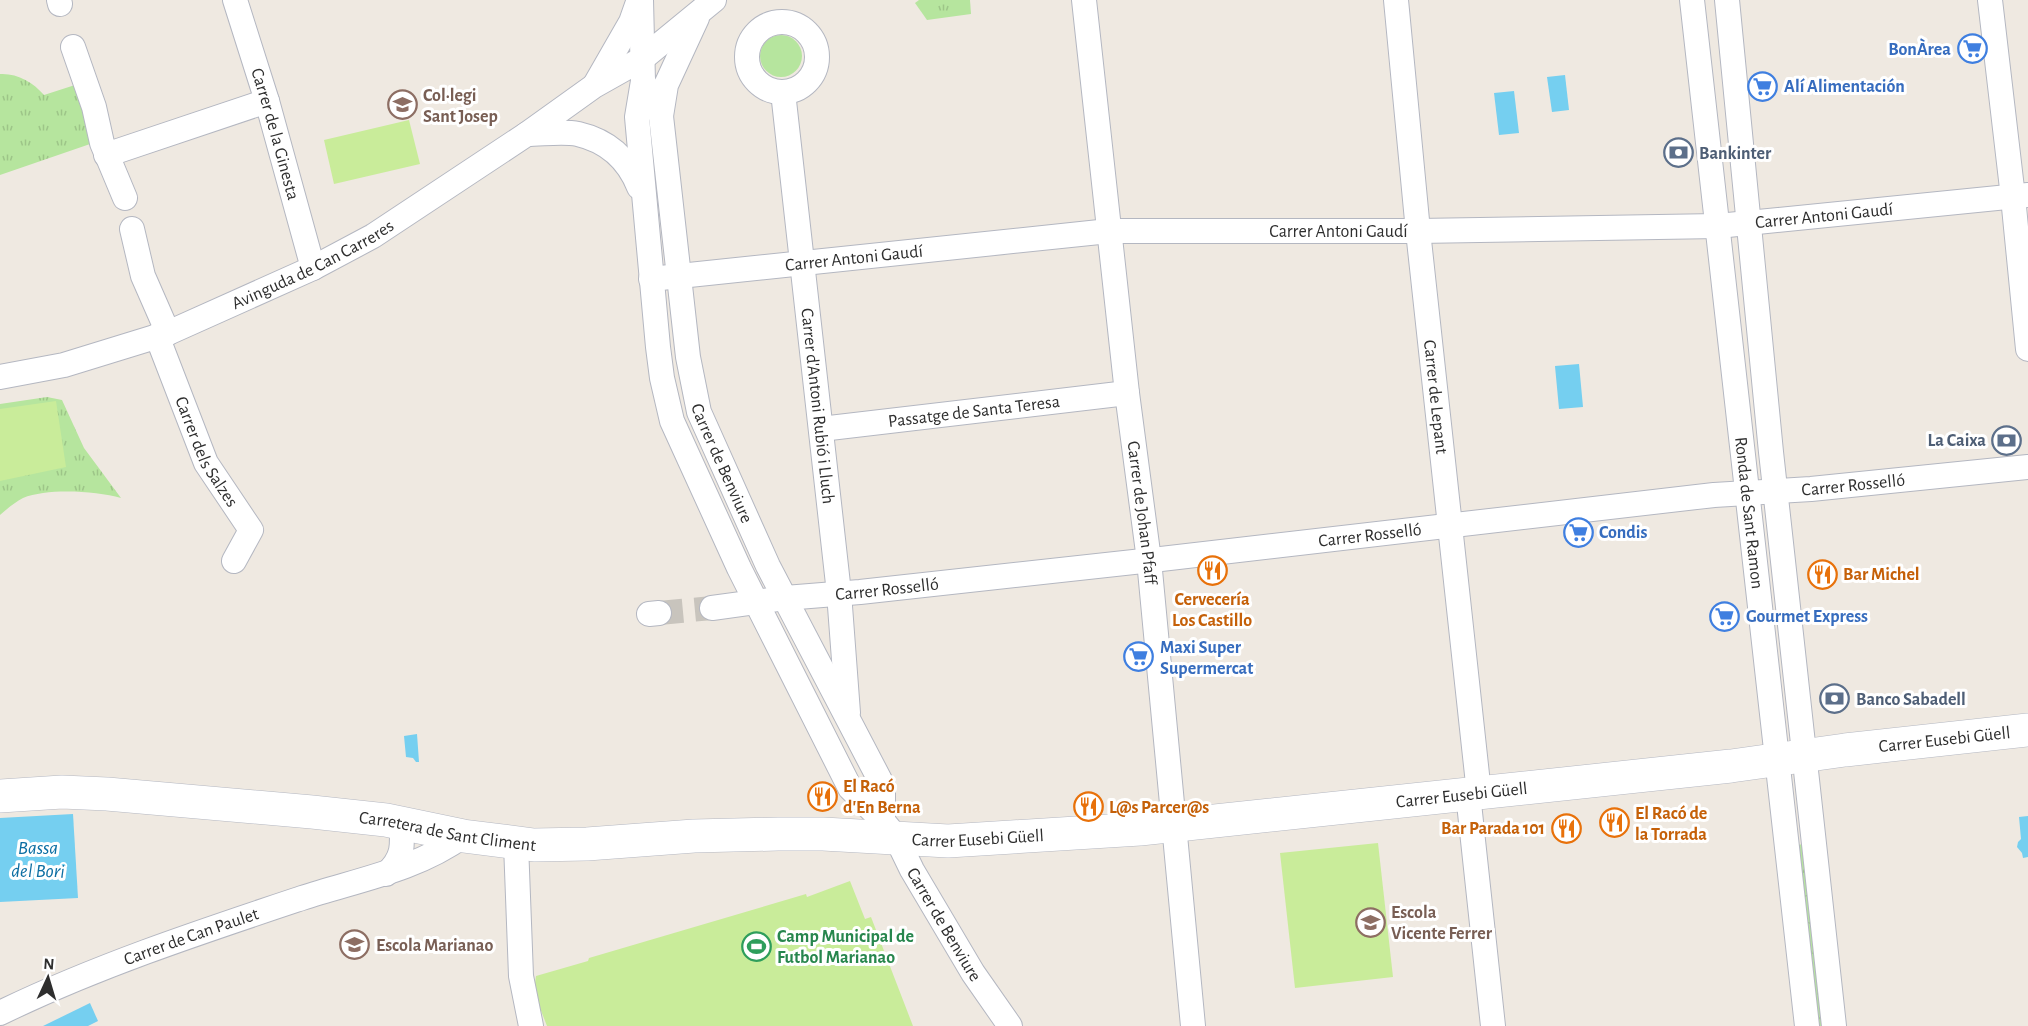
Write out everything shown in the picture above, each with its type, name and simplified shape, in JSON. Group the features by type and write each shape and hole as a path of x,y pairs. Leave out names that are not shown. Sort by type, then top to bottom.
{"street":[{"name":"Carrer de la Ginesta","path":"235,0 267,101 313,268"},
{"path":"640,0 643,70"},
{"name":"Avinguda de Can Carreres","path":"594,86 631,22 640,0"},
{"name":"Carrer de Johan Pfaff","path":"1084,0 1127,393 1149,560 1193,1026"},
{"name":"Carrer de Lepant","path":"1396,0 1450,525 1493,1026"},
{"name":"Ronda de Sant Ramon","path":"1692,0 1748,493 1834,1026"},
{"name":"Ronda de Sant Ramon","path":"1727,0 1775,492 1807,1026"},
{"path":"1990,0 2021,196 2028,349"},
{"name":"Avinguda de Can Carreres","path":"0,377 64,365 163,334 313,268 373,236 527,134 594,86 643,70 707,5"},
{"name":"Avinguda de Can Carreres","path":"661,116 666,85 707,5"},
{"path":"73,47 94,106 106,155 125,198"},
{"name":"Carrer de Benviure","path":"643,70 661,116 688,357 699,412 743,512 883,786 889,829"},
{"name":"Carrer de Benviure","path":"643,70 637,117 662,378 672,421 734,557 850,788 889,829 973,973 1010,1026"},
{"name":"Carrer d'Antoni Rubió i Lluch","path":"783,92 839,593 849,722"},
{"path":"106,155 267,101"},
{"name":"Carrer de Benviure","path":"527,134 577,134 598,141 618,153 630,166 644,198"},
{"name":"Carrer Antoni Gaudí","path":"651,279 1109,231 1418,231 1718,226 2021,196"},
{"name":"Carrer dels Salzes","path":"132,229 143,276 206,463 250,530 234,561"},
{"name":"Passatge de Santa Teresa","path":"821,429 1127,393"},
{"name":"Carrer Rosselló","path":"712,608 1748,493 2028,467"},
{"name":"Carrer Eusebi Güell","path":"889,829 948,841 1140,829 1731,766 2028,730"},
{"name":"Carretera de Sant Climent","path":"0,795 62,792 107,794 312,812 402,822 463,836 534,845 586,844 694,836 823,834 889,829"},
{"path":"386,874 397,864 401,852 402,822"},
{"name":"Carrer de Can Paulet","path":"0,1013 52,988 112,964 333,888 386,874 444,850 463,836"},
{"path":"516,844 521,976 531,1026"}],"green space":[{"path":"919,0 970,0 971,14 927,20 915,3"},
{"path":"781,35 796,41 802,56 796,71 781,77 766,71 760,56 766,41"},
{"path":"0,74 24,79 44,95 75,85 93,143 0,175"},
{"path":"409,120 420,164 334,184 324,140"},
{"path":"47,397 62,400 84,448 121,498 85,492 45,493 23,498 0,515 0,404"},
{"path":"56,401 66,467 0,481 0,409"},
{"path":"1378,843 1393,977 1295,988 1280,853"},
{"path":"1804,844 1825,1026 1819,1026 1797,845"},
{"name":"Camp Municipal de Futbol Marianao","path":"850,881 865,919 871,917 913,1026 547,1026 531,985 535,983 536,976 588,961 589,958 806,894 807,897"}],"water":[{"path":"1565,75 1569,110 1552,112 1547,77"},
{"path":"1514,91 1519,133 1499,135 1494,93"},
{"path":"1579,364 1583,407 1559,409 1555,366"},
{"path":"417,734 419,762 406,757 404,736"},
{"name":"Bassa del Bori","path":"73,814 78,898 0,902 0,818"},
{"path":"2028,816 2028,857 2023,858 2017,847 2021,839 2019,817"},
{"path":"90,1003 98,1021 88,1026 43,1026"}],"tunnel":[{"path":"659,613 712,608"}],"place":[{"name":"BonÀrea","path":"1972,49"},
{"name":"Alí Alimentación","path":"1763,86"},
{"name":"Col·legi Sant Josep","path":"402,105"},
{"name":"Bankinter","path":"1678,153"},
{"name":"La Caixa","path":"2007,440"},
{"name":"Condis","path":"1578,532"},
{"name":"Cervecería Los Castillo","path":"1212,570"},
{"name":"Bar Michel","path":"1822,574"},
{"name":"Gourmet Express","path":"1725,616"},
{"name":"Maxi Super Supermercat","path":"1139,657"},
{"name":"Banco Sabadell","path":"1835,699"},
{"name":"El Racó d'En Berna","path":"822,796"},
{"name":"L@s Parcer@s","path":"1088,807"},
{"name":"El Racó de la Torrada","path":"1614,823"},
{"name":"Bar Parada 101","path":"1566,828"},
{"name":"Escola Vicente Ferrer","path":"1370,922"},
{"name":"Escola Marianao","path":"355,945"},
{"name":"Camp Municipal de Futbol Marianao","path":"756,946"}]}
